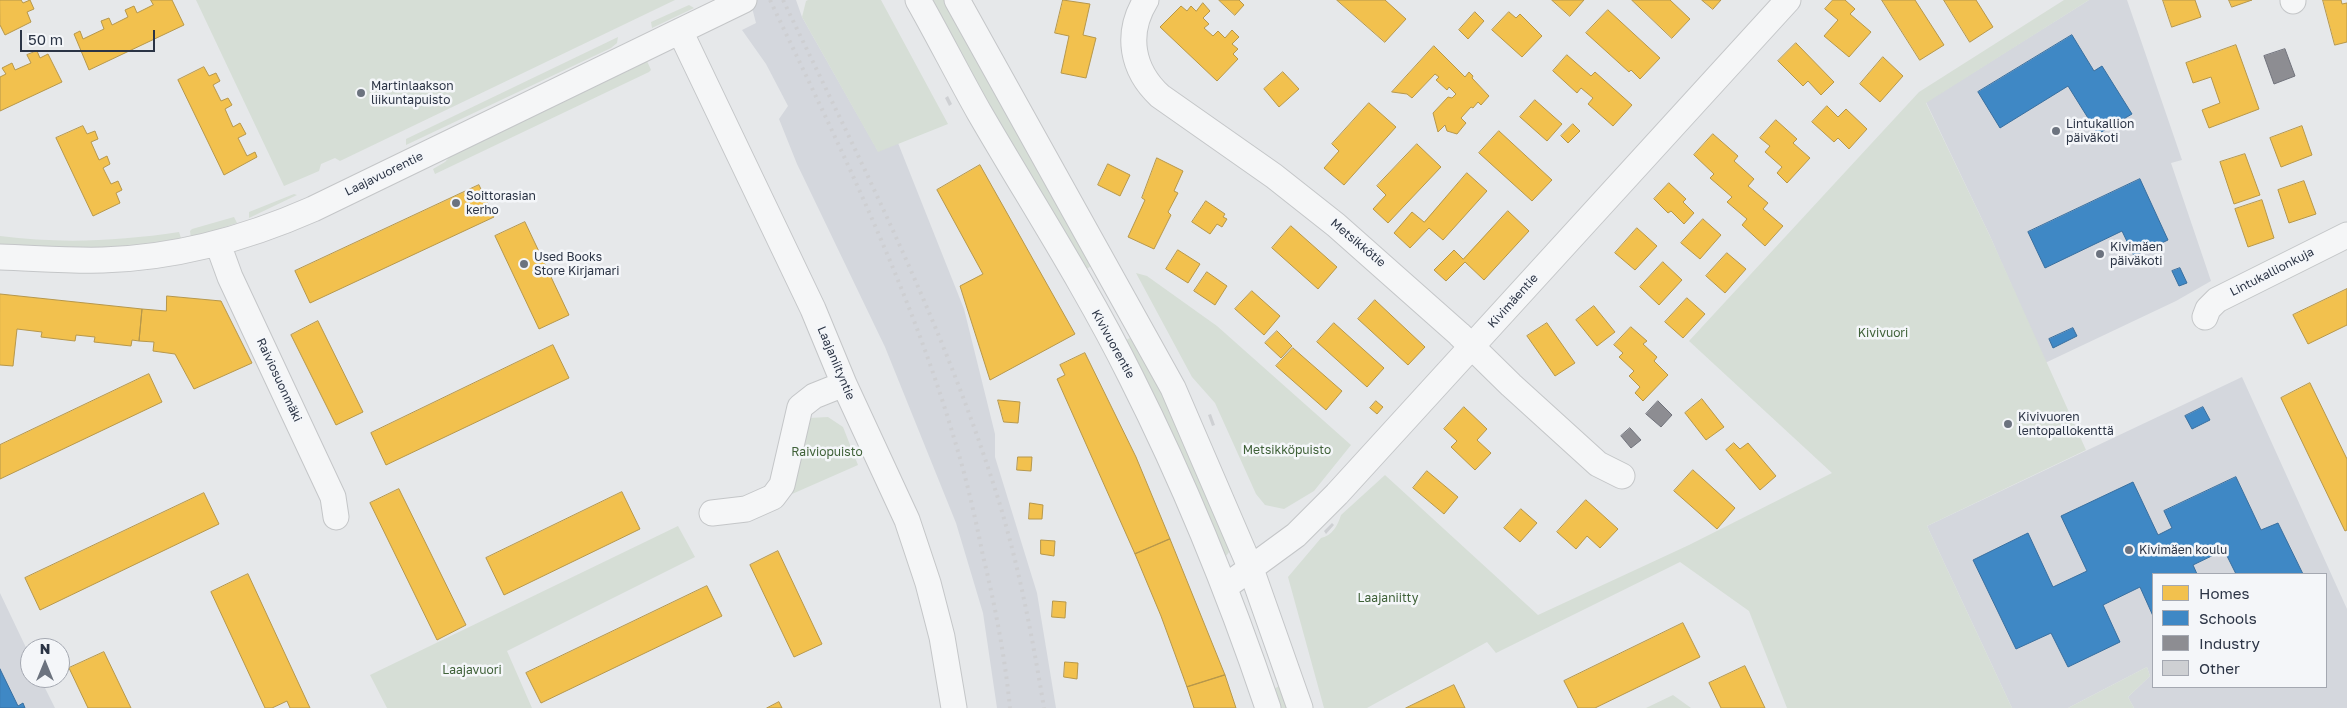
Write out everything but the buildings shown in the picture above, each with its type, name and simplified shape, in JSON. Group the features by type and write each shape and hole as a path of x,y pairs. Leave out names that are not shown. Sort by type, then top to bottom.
{"street":[{"name":"Kivivuorentie","path":"918,0 978,110 1032,200 1131,377 1177,476 1225,587 1268,708"},
{"path":"957,0 1173,388 1251,568 1300,708"},
{"name":"Metsikkötie","path":"1146,0 1136,22 1134,55 1148,84 1160,96 1274,176 1336,225 1406,285 1598,464 1622,476"},
{"name":"Kivimäentie","path":"1225,587 1296,535 1323,508 1788,0"},
{"name":"Laajavuorentie","path":"0,257 105,260 164,254 218,244 313,209 738,3"},
{"name":"Laajaniityntie","path":"680,31 813,309 844,384 907,520 928,583 942,637 954,708"},
{"name":"Lintukallionkuja","path":"2205,317 2208,309 2217,300 2347,235"},
{"name":"Raiviosuonmäki","path":"218,244 230,278 333,497 336,517"},
{"path":"712,513 746,510 773,498 782,485 800,407 814,396 844,384"}],"shaded area":[{"path":"750,0 796,0 802,17 878,151 898,143 964,309 995,434 995,457 1037,593 1056,708 997,708 983,613 956,523 885,347 797,164 779,119 788,106 766,64 742,30 756,23"},
{"path":"2089,0 2127,0 2182,160 2171,163 2211,281 2176,301 2045,363 1990,236 1926,102"},
{"name":"Kivimäen koulu","path":"2242,377 2347,609 2347,708 2134,708 2128,697 2150,676 2147,667 2068,708 2012,708 1927,526"},
{"path":"0,593 21,638 20,688 45,688 55,708 0,708"}],"green space":[{"name":"Martinlaakson liikuntapuisto","path":"196,0 675,0 340,161 335,158 321,164 319,171 284,186"},
{"path":"881,0 948,124 878,152 802,17 806,1"},
{"path":"930,0 945,0 1093,265 1083,271"},
{"name":"Kivivuori","path":"2064,0 2089,0 1926,103 1990,236 2086,450 1927,526 2012,708 1787,708 1749,611 1680,562 1496,653 1487,642 1367,708 1324,708 1288,577 1321,538 1334,530 1341,515 1385,475 1538,615 1689,545 1832,473 1689,341 1919,92"},
{"path":"689,5 694,8 652,28 651,22"},
{"path":"618,37 617,43 611,48 406,145 406,139"},
{"path":"647,61 651,70 649,72 435,174 433,169 445,162 453,153"},
{"path":"294,194 297,195 249,218 249,212"},
{"path":"234,217 237,223 191,238 190,231 192,229"},
{"path":"179,232 182,241 129,250 0,244 0,236 68,241 134,238"},
{"name":"Metsikköpuisto","path":"1136,273 1147,276 1217,326 1351,445 1314,491 1284,509 1265,505 1256,494 1215,403 1192,377"},
{"path":"1130,338 1163,393 1230,551 1226,556 1222,556 1124,341"},
{"name":"Raiviopuisto","path":"828,417 843,427 858,465 792,494 809,418"},
{"name":"Laajavuori","path":"678,526 695,557 507,651 532,708 387,708 370,675"},
{"path":"2147,667 2150,676 2128,697 2134,708 2068,708"},
{"path":"1279,686 1282,687 1291,708 1279,708 1274,689"},
{"path":"1673,695 1691,708 1646,708"}],"railway":[{"path":"770,0 871,216 894,270 936,381 966,482 992,593 1010,708"},
{"path":"783,0 898,241 950,363 974,426 1011,543 1029,625 1044,708"}],"place":[{"name":"Martinlaakson liikuntapuisto","path":"361,93"},
{"name":"Lintukallion päiväkoti","path":"2056,131"},
{"name":"Soittorasian kerho","path":"456,203"},
{"name":"Kivimäen päiväkoti","path":"2100,254"},
{"name":"Used Books Store Kirjamari","path":"524,264"},
{"name":"Kivivuoren lentopallokenttä","path":"2008,424"},
{"name":"Kivimäen koulu","path":"2129,550"}],"park label":[{"name":"Laajaniitty","path":"1388,598"}]}
